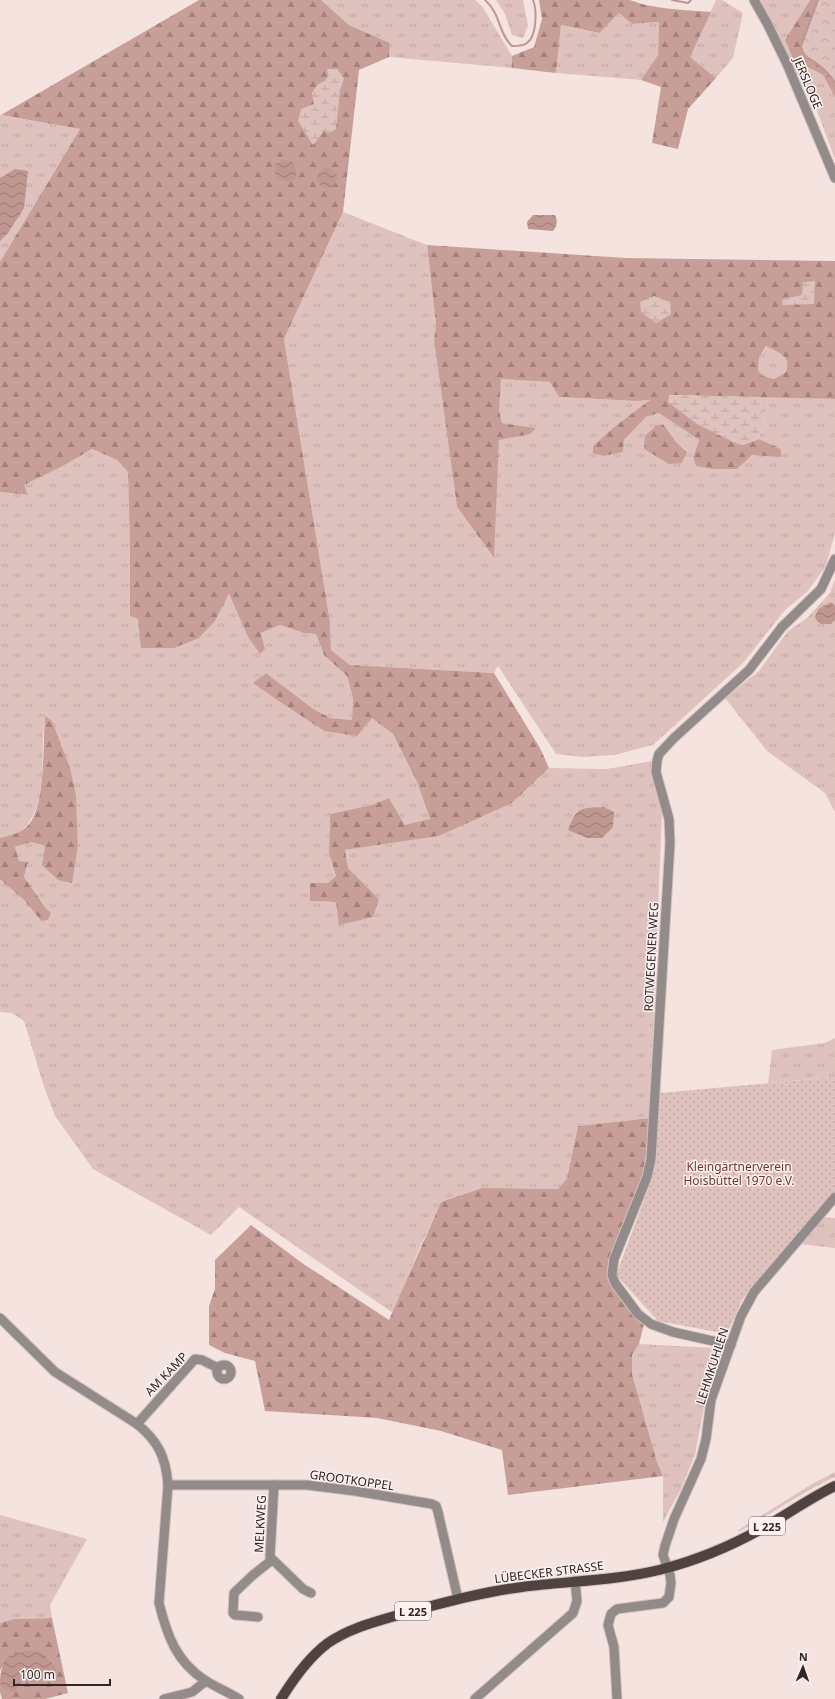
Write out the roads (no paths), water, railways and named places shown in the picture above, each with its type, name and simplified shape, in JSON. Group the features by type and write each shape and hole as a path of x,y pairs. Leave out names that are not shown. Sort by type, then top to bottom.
{"main road":[{"name":"LÜBECKER STRASSE","path":"281,1699 307,1663 321,1649 336,1638 349,1632 379,1621 458,1599 521,1587 623,1576 668,1568 718,1550 740,1540 835,1486"}],"street":[{"name":"JERSLOGE","path":"754,0 787,64 835,178"},
{"name":"ROTWEGENER WEG","path":"731,1344 673,1332 651,1324 638,1314 617,1289 612,1275 614,1259 644,1183 651,1159 670,837 669,819 656,772 657,761 665,747 749,670 782,627 820,589 835,559"},
{"name":"LEHMKUHLEN","path":"617,1699 614,1647 608,1625 609,1618 617,1609 663,1603 669,1597 671,1592 670,1575 664,1555 667,1539 676,1513 701,1459 706,1439 711,1400 746,1305 754,1292 835,1197"},
{"path":"0,1318 55,1372 137,1424 148,1433 159,1448 167,1470 168,1485 159,1603 168,1634 177,1654 184,1663 206,1681 238,1699"},
{"name":"AM KAMP","path":"137,1424 195,1359 202,1360 218,1368"},
{"name":"GROOTKOPPEL","path":"168,1485 307,1485 355,1491 432,1504 436,1506 458,1599"},
{"name":"MELKWEG","path":"274,1485 269,1552 272,1560 303,1589 311,1593"},
{"path":"258,1617 235,1615 233,1613 234,1593 272,1560"},
{"path":"475,1699 574,1613 577,1601 575,1581"},
{"path":"164,1699 192,1692 206,1681"}],"water":[{"path":"283,160 293,165 296,170 293,181 281,180 276,176 274,169 275,164"},
{"path":"323,168 331,168 337,174 337,182 331,188 323,188 317,182 317,174"},
{"path":"15,169 28,171 24,208 8,233 0,241 0,178"},
{"path":"533,215 555,215 557,223 553,231 528,229 527,222"},
{"path":"831,602 835,606 835,620 831,624 819,623 815,617 818,609"},
{"path":"604,807 614,812 613,827 602,838 587,838 568,830 577,812 585,808"},
{"path":"33,1650 49,1659 56,1669 54,1674 48,1678 34,1675 26,1677 13,1692 4,1688 0,1683 0,1680 6,1659 20,1652"}],"waterway":[{"path":"485,0 494,11 507,41 512,46 520,46 527,43 533,35 535,23 533,0"},
{"path":"672,0 688,3 691,0"},
{"path":"818,0 801,46 805,56 826,72 835,83"}],"park label":[{"name":"Kleingärtnerverein Hoisbüttel 1970 e.V.","path":"739,1173"}]}
